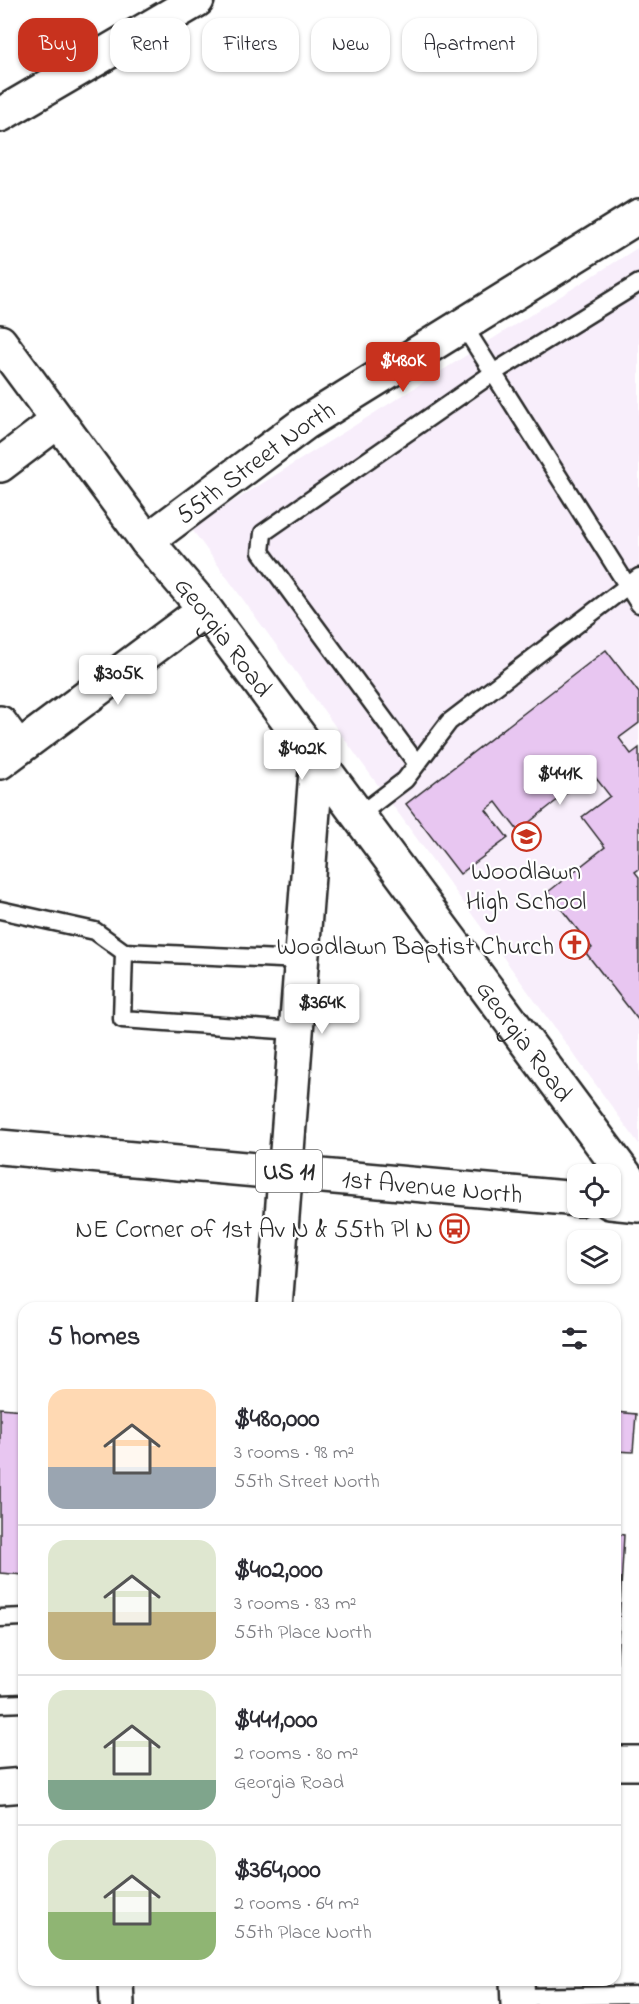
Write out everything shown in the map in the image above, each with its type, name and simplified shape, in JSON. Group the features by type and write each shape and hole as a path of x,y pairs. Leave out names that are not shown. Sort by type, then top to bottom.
{"street":[{"path":"0,115 197,0"},
{"name":"55th Street North","path":"147,541 305,423 639,216"},
{"name":"Georgia Road","path":"0,342 147,541 205,609 317,758 639,1194"},
{"path":"0,465 58,421"},
{"path":"6,745 205,609"},
{"path":"275,1302 317,758"},
{"name":"1st Avenue North","path":"0,1147 567,1198"},
{"path":"621,1203 639,1205"},
{"path":"621,1763 639,1763"},
{"path":"0,1787 18,1786"},
{"path":"116,1986 117,2004"}],"lane":[{"path":"417,764 261,552 263,533 493,373 639,283"},
{"path":"463,325 633,581 639,604"},
{"path":"359,815 405,780 449,722 633,581"},
{"path":"0,910 95,932 124,952 302,960"},
{"path":"124,952 122,1019 297,1031"},
{"path":"0,1618 18,1617"},
{"path":"0,1704 18,1703"},
{"path":"518,1994 639,1995"}],"shaded area":[{"name":"Woodlawn High School","path":"639,247 639,1144 191,528"}],"building":[{"path":"606,650 639,693 639,723 619,738 631,754 639,748 639,869 635,872 639,877 639,1021 586,953 592,948 548,892 605,847 582,817 610,796 592,773 518,831 496,802 486,810 508,838 460,874 406,804"},
{"path":"0,1408 18,1410 18,1574 0,1573"},
{"path":"621,1413 636,1414 633,1452 621,1451"},
{"path":"621,1535 624,1535 621,1588"}],"place":[{"name":"Woodlawn High School","path":"526,836"},
{"name":"Woodlawn Baptist Church","path":"575,945"},
{"name":"NE Corner of 1st Av N & 55th Pl N","path":"454,1228"}]}
